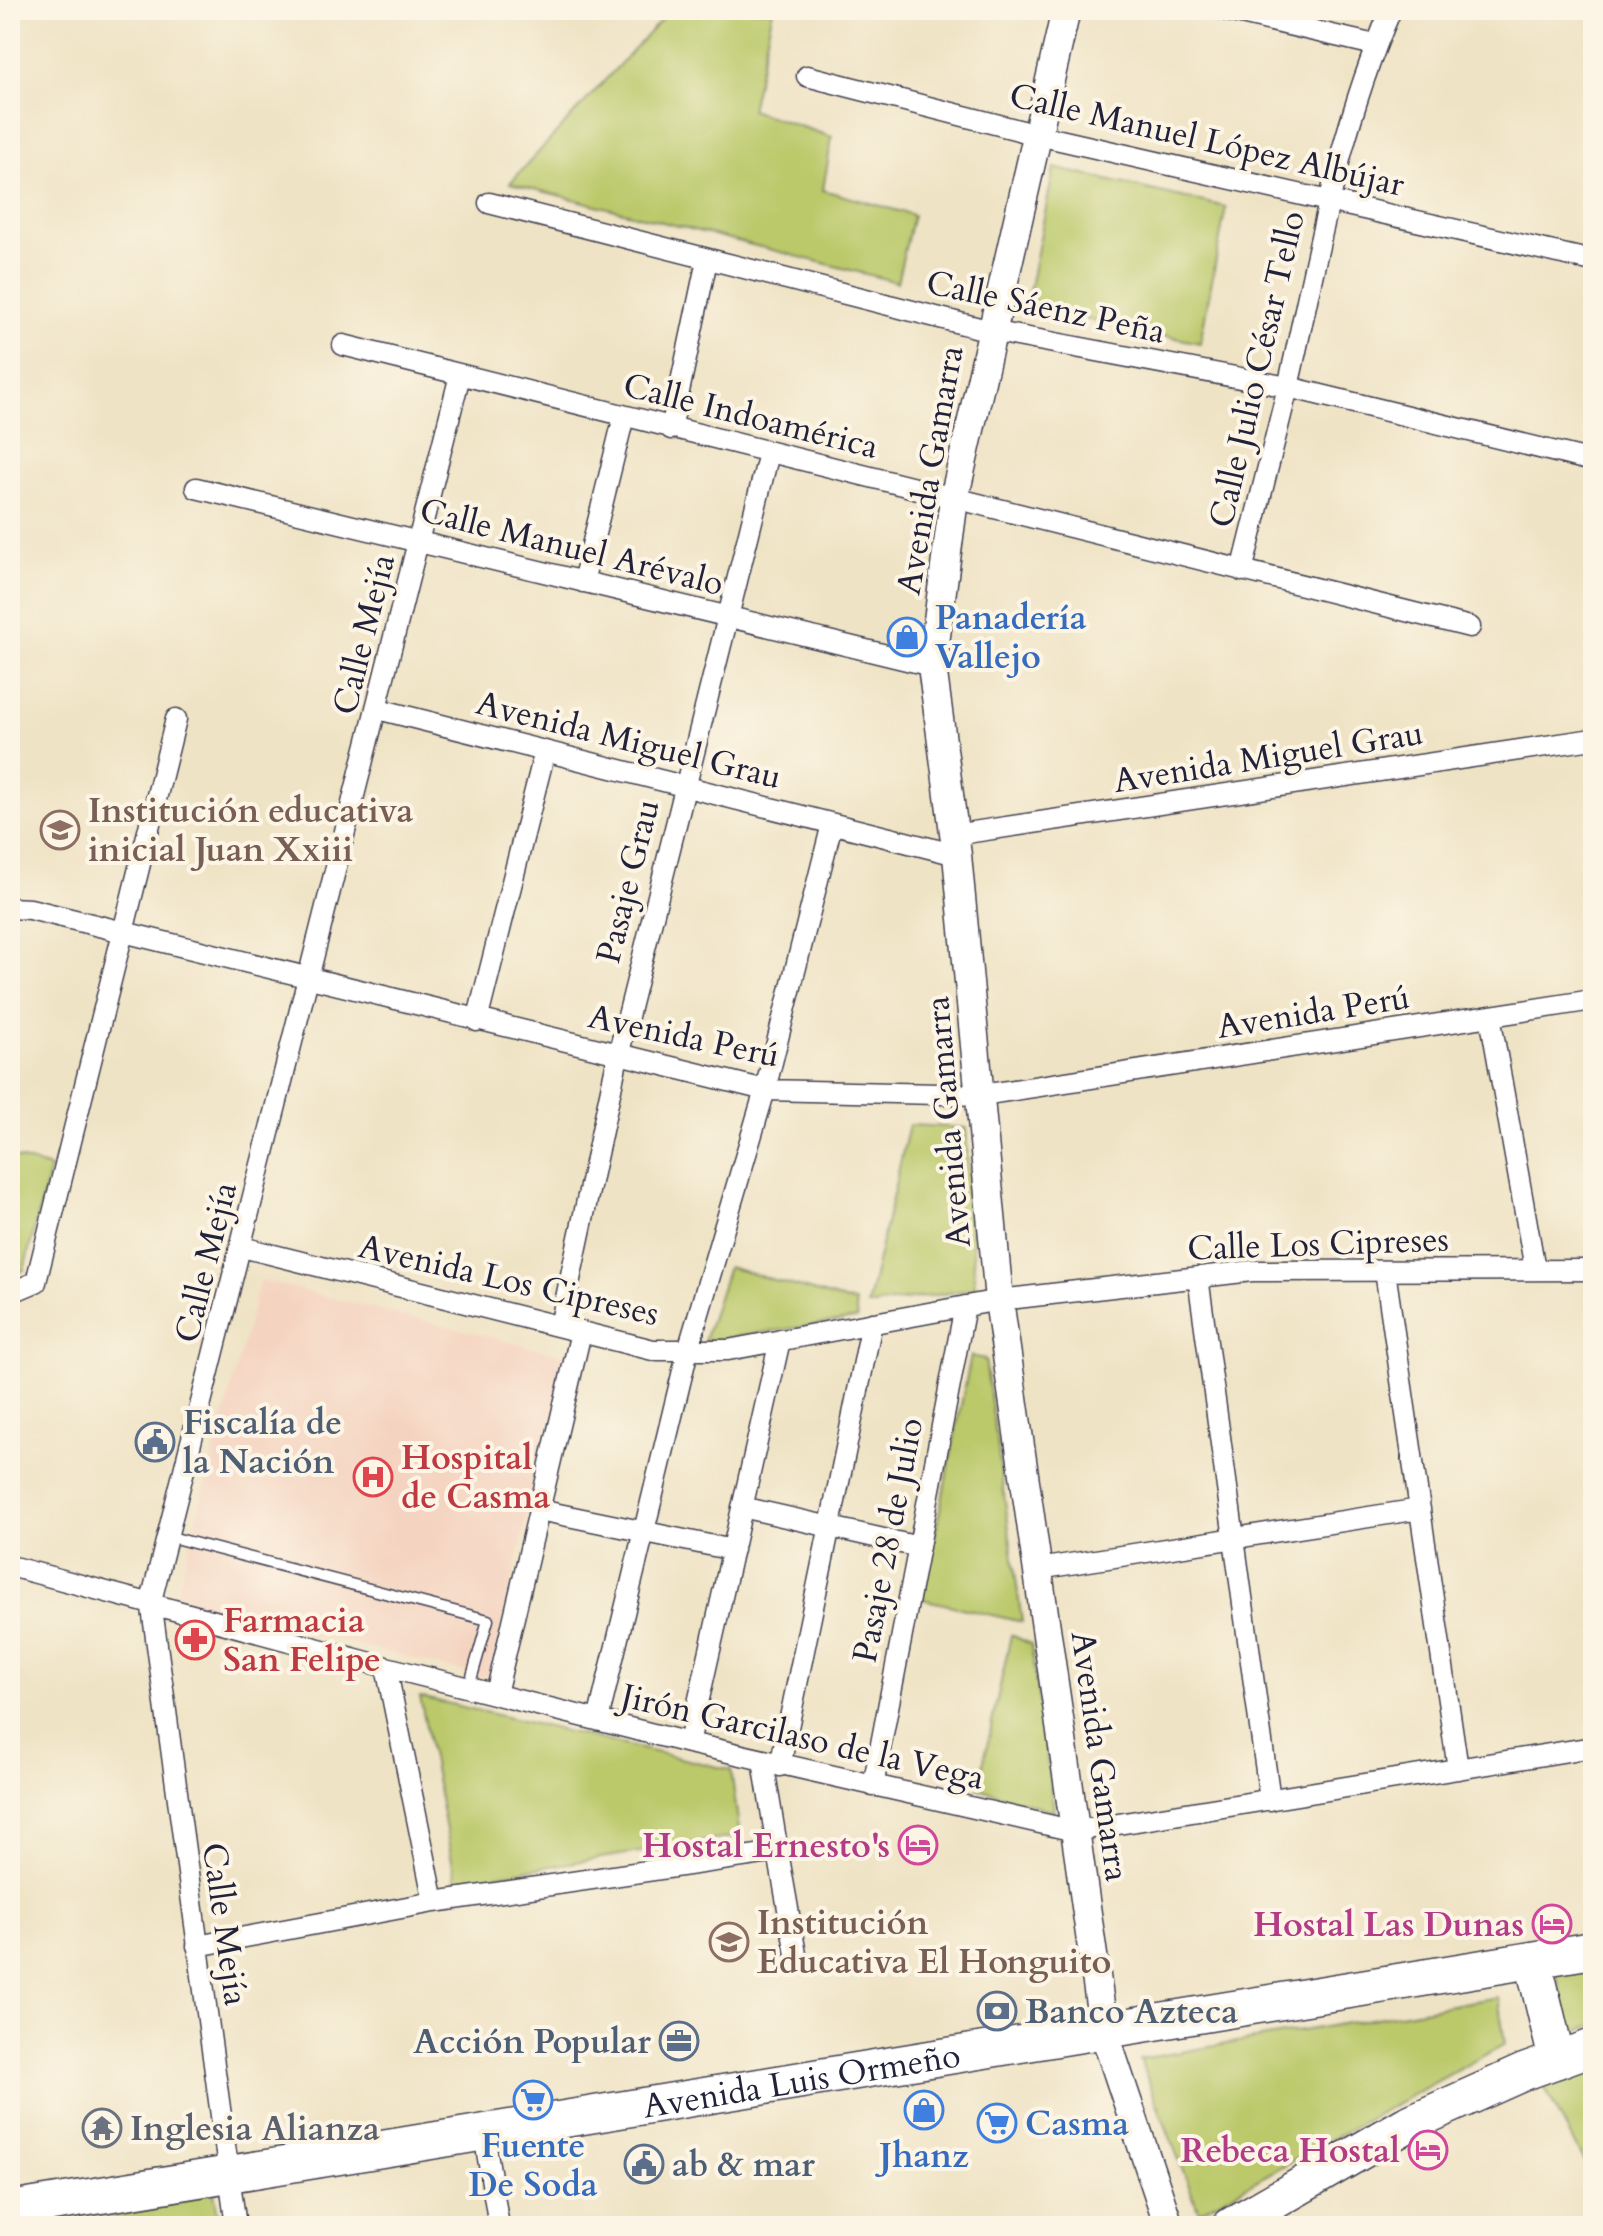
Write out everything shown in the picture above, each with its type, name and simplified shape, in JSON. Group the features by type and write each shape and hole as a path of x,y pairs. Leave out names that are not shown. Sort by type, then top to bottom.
{"highway":[{"name":"Avenida Luis Ormeño","path":"10,2213 1593,1950"},
{"path":"1533,1960 1557,2060"},
{"path":"1231,2226 1406,2125 1593,2047"},
{"path":"10,2213 11,2226"}],"street":[{"name":"Avenida Gamarra","path":"1066,10 954,499 932,666 982,1095 999,1300 1104,2032 1169,2226"},
{"path":"1224,10 1375,45"},
{"name":"Calle Julio César Tello","path":"1242,571 1288,387 1328,198 1375,45 1391,10"},
{"name":"Calle Manuel López Albújar","path":"807,76 1038,135 1328,198 1593,261"},
{"name":"Calle Sáenz Peña","path":"489,203 991,331 1288,387 1593,461"},
{"path":"671,429 707,260"},
{"name":"Calle Indoamérica","path":"343,345 1470,627"},
{"name":"Calle Mejía","path":"236,2226 151,1601 460,375"},
{"path":"583,582 624,416"},
{"name":"Pasaje Grau","path":"560,1326 618,1056 683,786 730,617 769,453"},
{"name":"Calle Manuel Arévalo","path":"196,488 932,666"},
{"name":"Avenida Miguel Grau","path":"378,709 832,824 955,845 1593,739"},
{"path":"10,1293 36,1282 176,719"},
{"path":"477,1021 545,751"},
{"path":"598,1720 688,1350 765,1090 832,824"},
{"name":"Avenida Perú","path":"10,908 123,932 765,1090 982,1095 1593,1000"},
{"path":"1490,1016 1535,1269"},
{"name":"Avenida Los Cipreses","path":"242,1247 653,1350 728,1350 999,1300"},
{"name":"Calle Los Cipreses","path":"999,1300 1252,1271 1593,1270"},
{"path":"1385,1271 1458,1769"},
{"path":"1198,1277 1270,1800"},
{"name":"Pasaje 28 de Julio","path":"873,1786 965,1306"},
{"path":"797,1960 778,1852 772,1763 830,1527 872,1323"},
{"path":"496,1694 581,1332"},
{"path":"689,1743 780,1340"},
{"path":"742,1507 919,1547"},
{"path":"1038,1569 1420,1509"},
{"path":"539,1510 733,1550"},
{"name":"Jirón Garcilaso de la Vega","path":"10,1566 151,1601 386,1667 689,1743 1075,1831 1593,1747"},
{"path":"386,1667 434,1902"},
{"path":"197,1946 434,1902 778,1852"},
{"path":"484,2134 499,2226"}],"lane":[{"path":"167,1536 488,1620 469,1687"}],"shaded area":[{"name":"Hospital de Casma","path":"260,1280 567,1356 488,1678 175,1599"}],"green space":[{"path":"670,10 773,10 751,110 832,137 823,190 913,215 897,282 510,183"},
{"path":"1054,168 1226,207 1200,343 1026,307"},
{"path":"909,1125 966,1128 975,1289 867,1306"},
{"path":"10,1156 50,1168 24,1270 10,1277"},
{"path":"728,1267 855,1303 857,1319 704,1341"},
{"path":"971,1356 985,1359 1022,1622 922,1599"},
{"path":"1011,1635 1031,1644 1054,1811 978,1788"},
{"path":"420,1697 731,1770 740,1836 456,1881"},
{"path":"1593,1965 1593,2026 1571,2033 1556,1971"},
{"path":"1498,1997 1505,2044 1199,2212 1140,2059"},
{"path":"1593,2065 1593,2179 1544,2086"},
{"path":"212,2182 220,2226 36,2226 34,2212"}],"place":[{"name":"Panadería Vallejo","path":"907,637"},
{"name":"Institución educativa inicial Juan Xxiii","path":"60,830"},
{"name":"Fiscalía de la Nación","path":"155,1442"},
{"name":"Hospital de Casma","path":"373,1477"},
{"name":"Farmacia San Felipe","path":"195,1640"},
{"name":"Hostal Ernesto's","path":"918,1845"},
{"name":"Hostal Las Dunas","path":"1552,1924"},
{"name":"Institución Educativa El Honguito","path":"729,1942"},
{"name":"Banco Azteca","path":"997,2011"},
{"name":"Acción Popular","path":"679,2041"},
{"name":"Fuente De Soda","path":"533,2100"},
{"name":"Jhanz","path":"924,2110"},
{"name":"Casma","path":"997,2123"},
{"name":"Inglesia Alianza","path":"102,2128"},
{"name":"Rebeca Hostal","path":"1428,2150"},
{"name":"ab & mar","path":"644,2164"}]}
